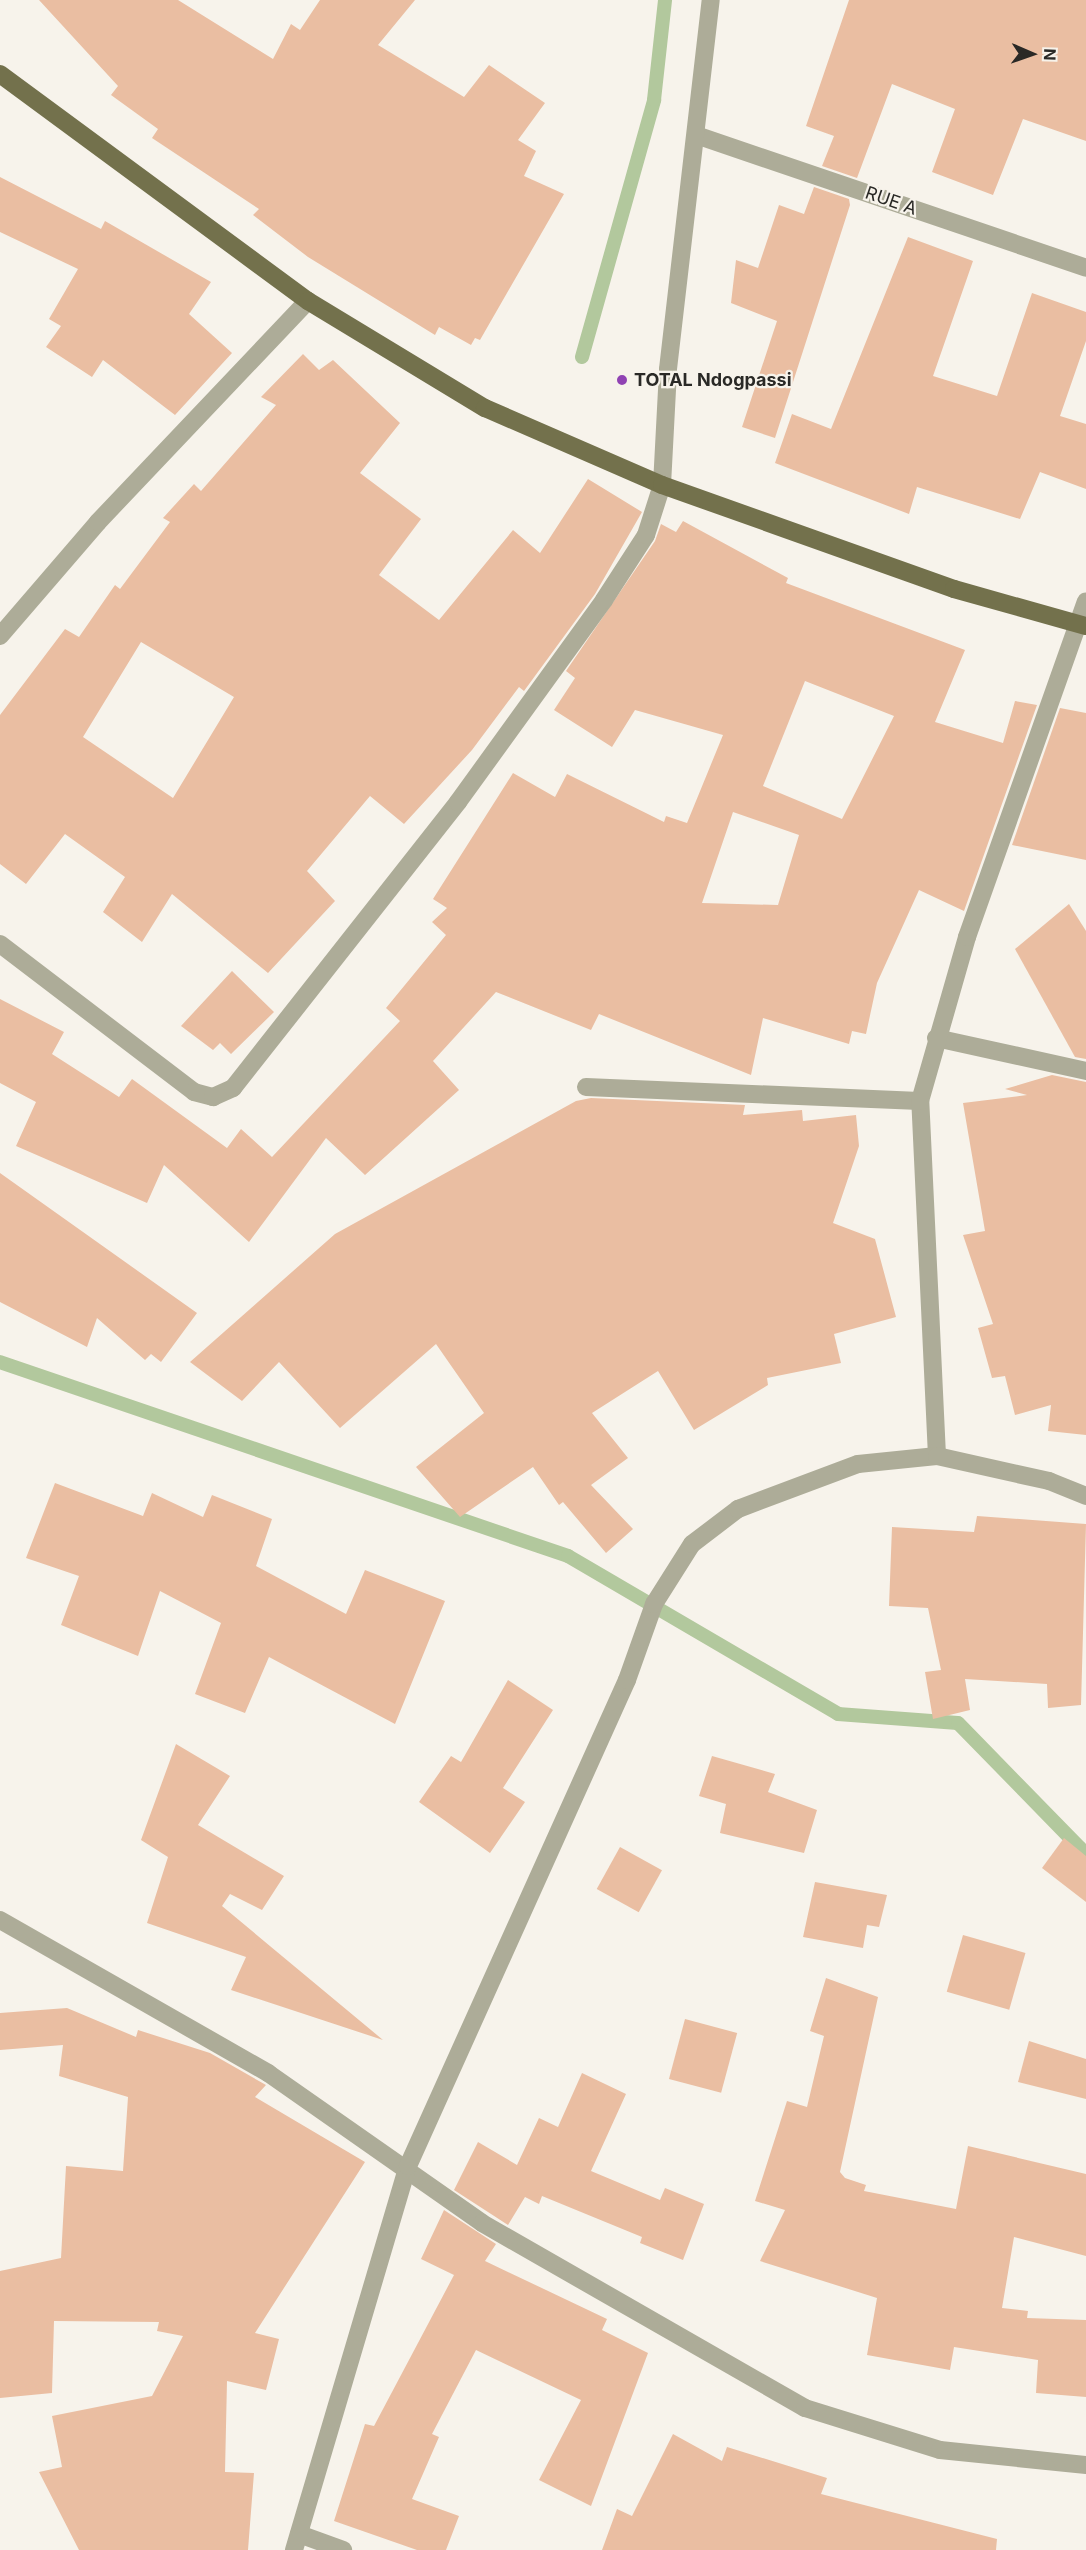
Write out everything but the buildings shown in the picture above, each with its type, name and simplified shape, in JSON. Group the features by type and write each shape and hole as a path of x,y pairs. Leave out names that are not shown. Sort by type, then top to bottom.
{"main road":[{"path":"0,75 308,302 485,408 662,485 954,590 1082,625"}],"street":[{"path":"0,944 194,1092 213,1097 233,1088 458,802 604,600 646,536 662,485 669,358 711,0"},
{"name":"RUE A","path":"696,135 1086,268"},
{"path":"0,636 98,522 308,302"},
{"path":"937,1456 920,1101 936,1038 967,937 1082,625 1086,601"},
{"path":"936,1038 1086,1071"},
{"path":"586,1086 920,1101"},
{"path":"343,2550 296,2542 408,2166 627,1680 654,1604 692,1544 738,1509 858,1464 937,1456 1049,1481 1086,1496"},
{"path":"0,1920 268,2073 408,2166 482,2223 805,2409 940,2450 1086,2465"}],"waterway":[{"path":"582,357 654,100 665,0"},
{"path":"0,1362 568,1556 838,1714 958,1723 1080,1848 1086,1863"}],"place":[{"name":"TOTAL Ndogpassi","path":"622,380"}]}
